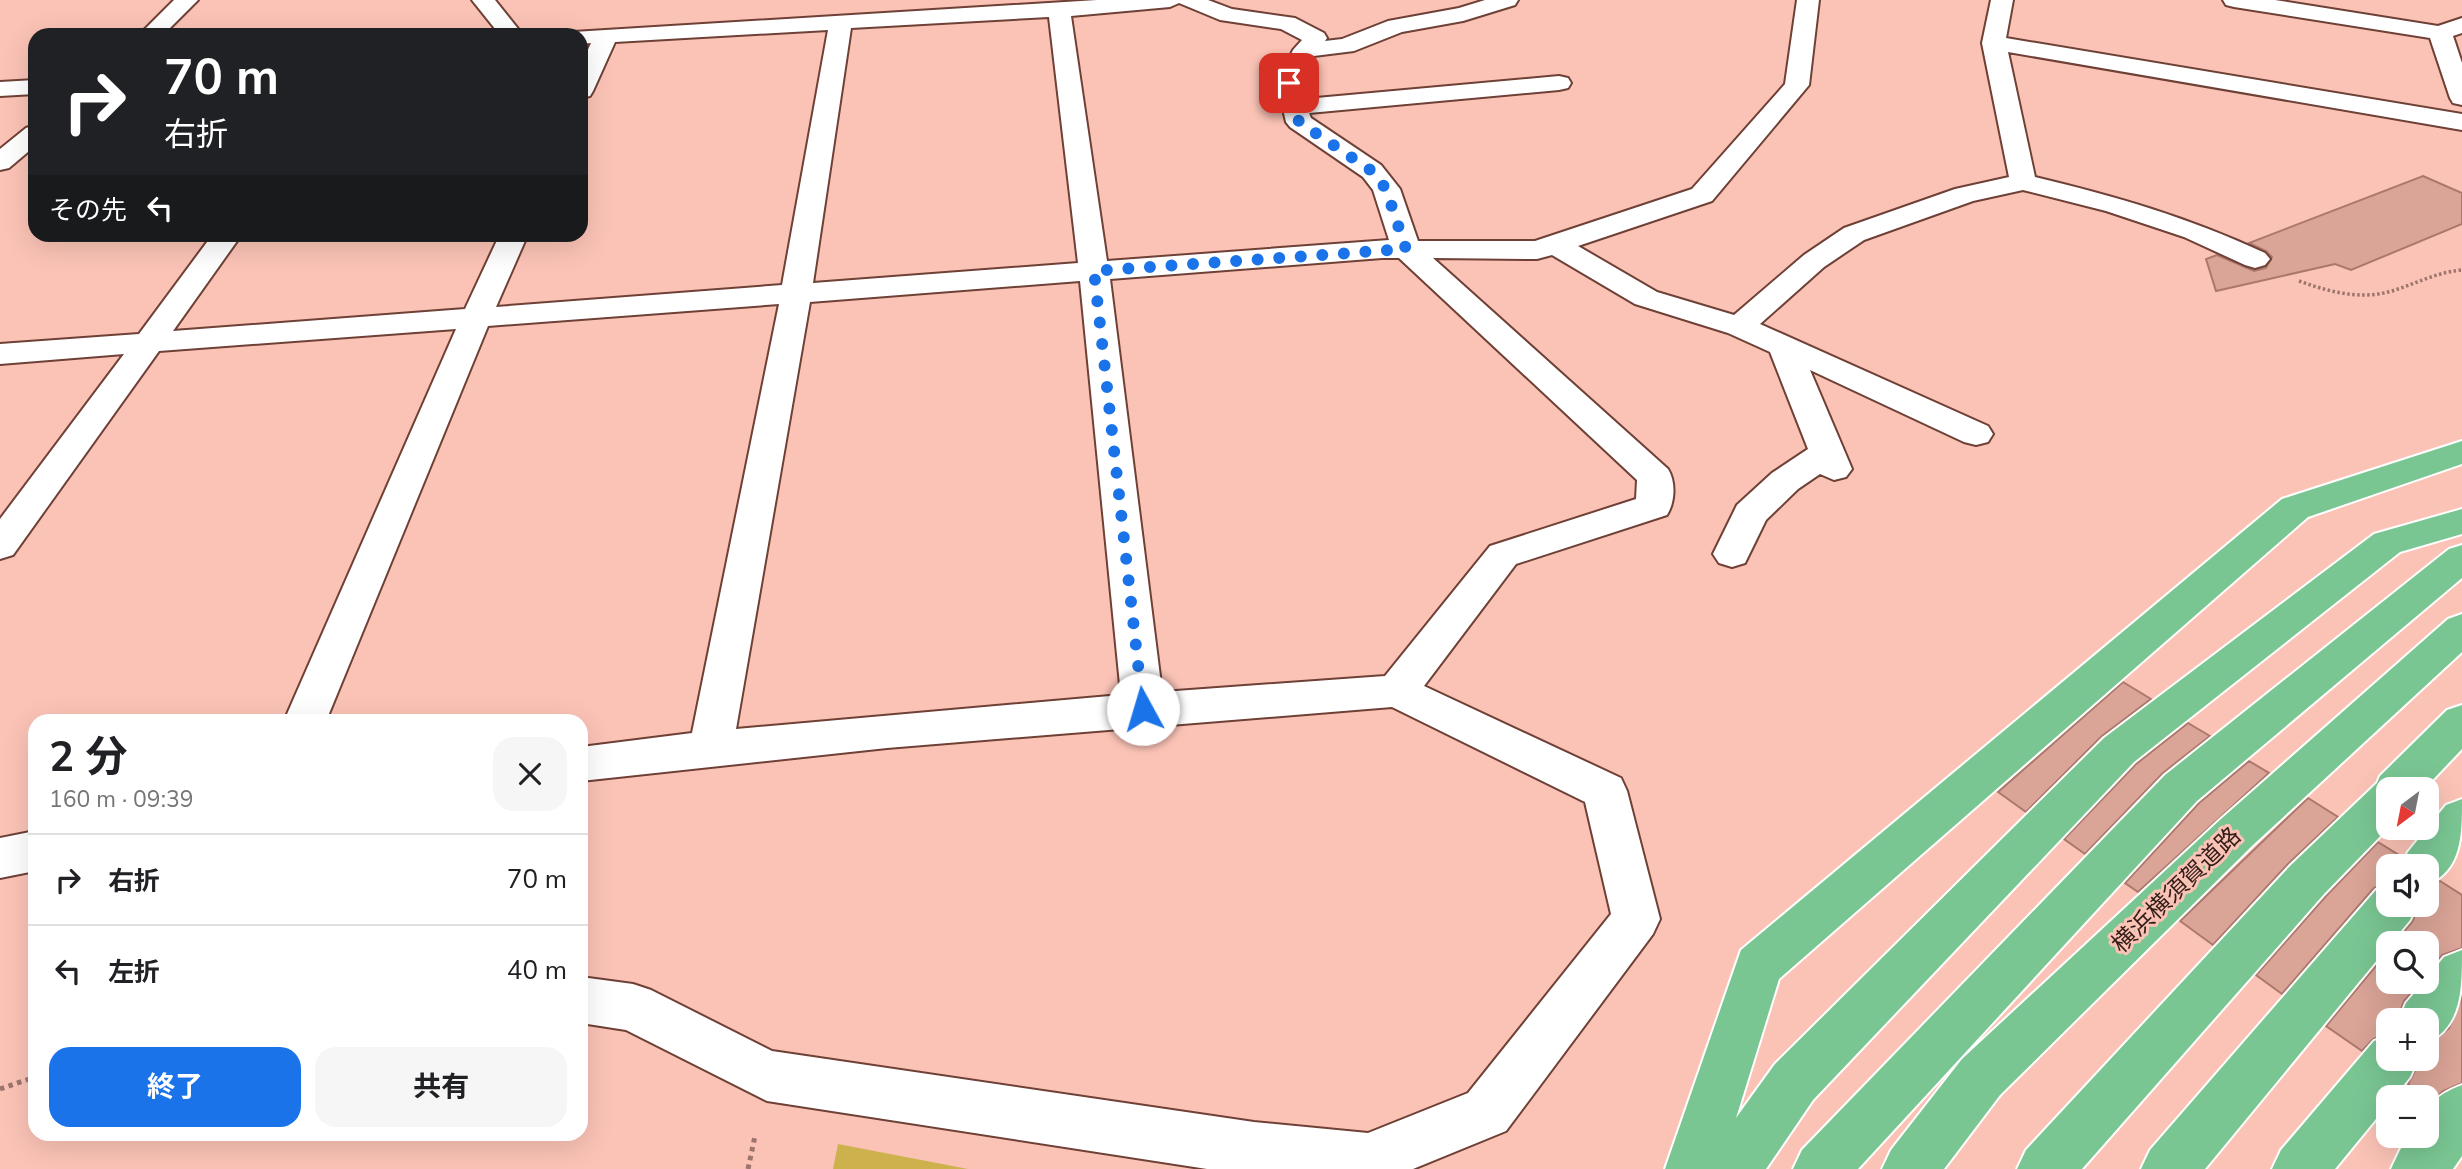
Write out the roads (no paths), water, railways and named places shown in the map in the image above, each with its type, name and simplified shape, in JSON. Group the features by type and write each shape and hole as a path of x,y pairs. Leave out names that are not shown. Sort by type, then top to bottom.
{"highway":[{"path":"1693,1169 1758,966 2295,508 2462,452"},
{"path":"1733,1169 1794,1082 2119,750 2387,543 2462,521"},
{"path":"1821,1169 2181,788 2462,558"},
{"name":"横浜横須賀道路","path":"1910,1169 1981,1077 2237,832 2462,629"},
{"path":"2408,777 2462,722"},
{"path":"2045,1169 2307,880 2376,810"},
{"path":"2434,854 2462,818"},
{"path":"2169,1169 2383,917"},
{"path":"2434,1008 2462,973"},
{"path":"2300,1169 2382,1071"},
{"path":"2419,1169 2462,1111"}],"street":[{"path":"157,28 187,0"},
{"path":"483,0 506,28"},
{"path":"588,37 1059,10 1170,0"},
{"path":"1188,0 1228,15 1287,23 1317,38 1305,50 1289,83 1299,122 1372,171 1386,189 1406,249 1654,477 1654,506 1503,555 1397,691"},
{"path":"1305,50 1346,46 1396,26 1463,14 1507,0"},
{"path":"0,354 1406,249 1536,250 1702,195 1797,85 1808,0"},
{"path":"2002,0 1994,43 2023,182"},
{"path":"2234,0 2451,29 2462,98"},
{"path":"1059,10 1094,271 1143,709"},
{"path":"710,747 796,294 841,22"},
{"path":"588,76 607,36"},
{"path":"1994,43 2462,122"},
{"path":"1296,107 1559,83"},
{"path":"0,89 28,87"},
{"path":"0,162 28,139"},
{"path":"1739,326 1814,261 1854,234 1965,195 2023,182 2194,231 2255,259"},
{"path":"0,546 222,242"},
{"path":"308,714 510,242"},
{"path":"1553,244 1646,298 1739,326 1976,434"},
{"path":"1732,554 1750,514 1785,481 1831,460 1783,345"},
{"path":"588,763 710,747 1143,709 1397,691 1605,791 1636,919 1487,1111 1368,1160 1254,1149 767,1076 633,1007 588,1001"},
{"path":"0,858 28,852"}]}
